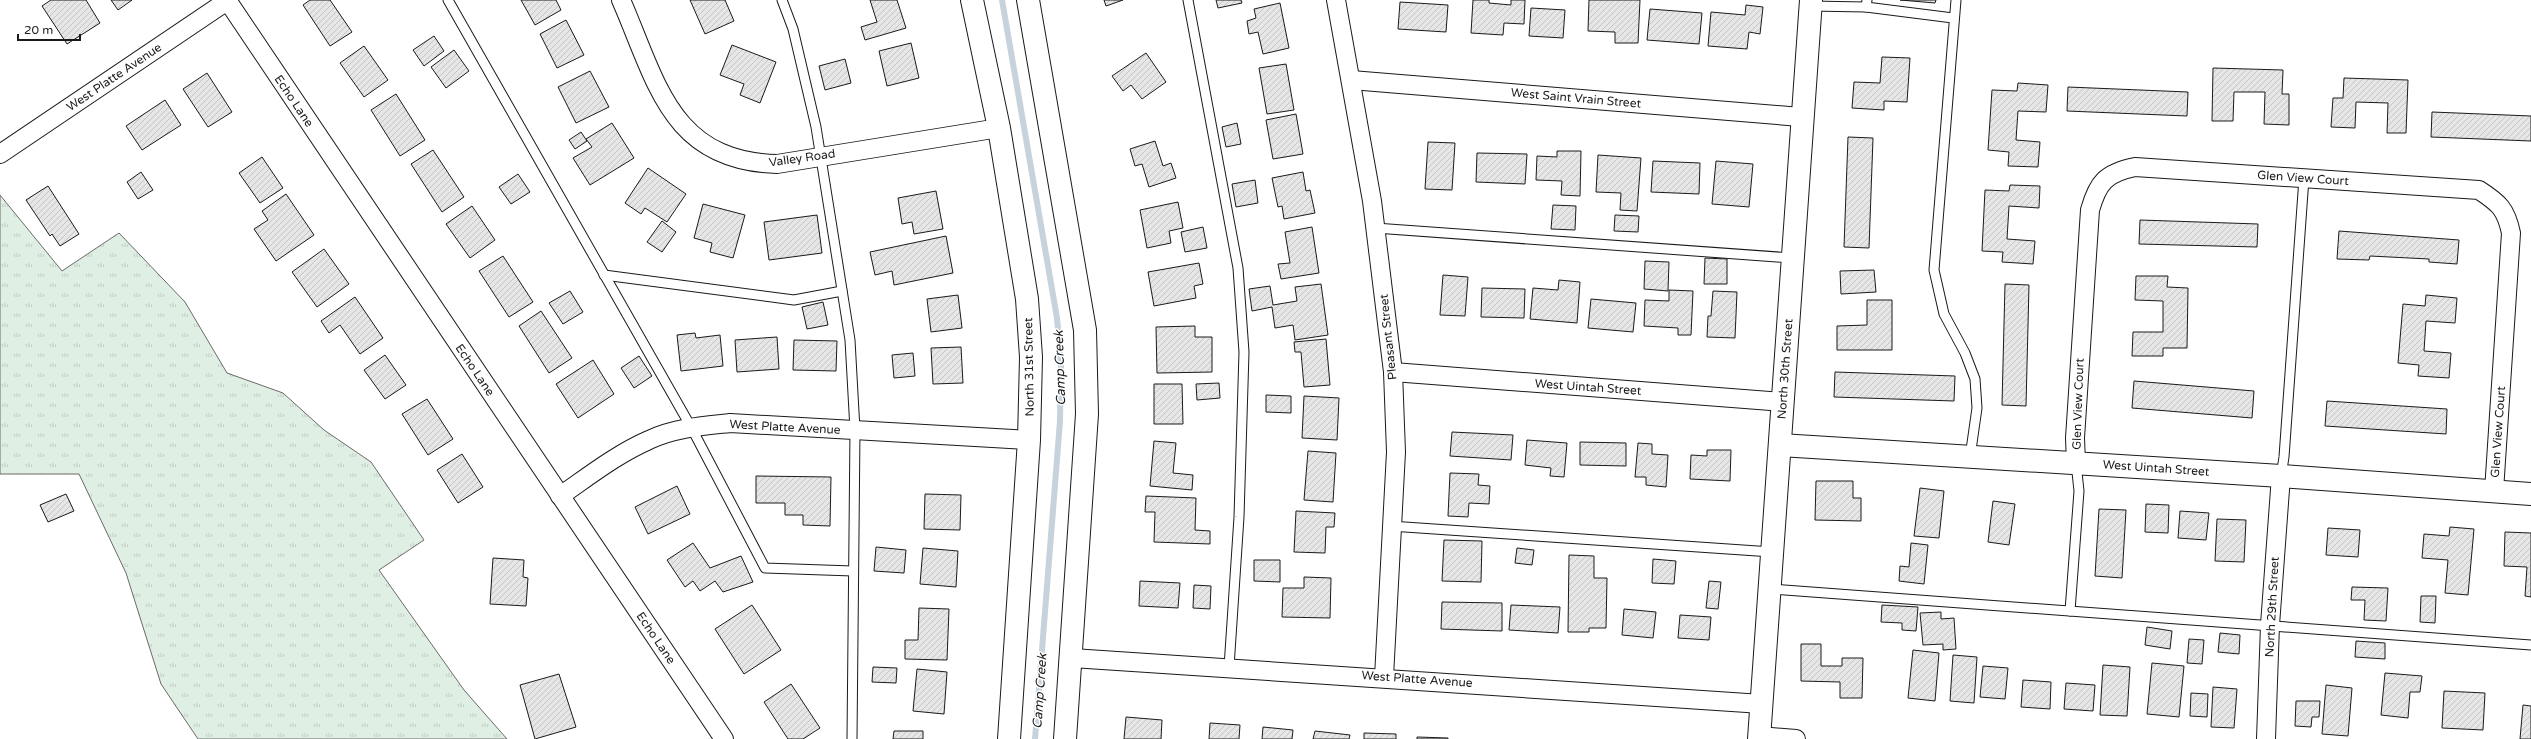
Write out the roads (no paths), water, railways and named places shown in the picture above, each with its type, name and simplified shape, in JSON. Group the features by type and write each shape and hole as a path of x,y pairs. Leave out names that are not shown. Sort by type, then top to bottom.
{"main road":[{"name":"North 31st Street","path":"972,0 999,128 1027,299 1031,356 1029,440 1009,739"},
{"path":"1028,0 1085,330 1086,414 1072,658 1065,739"},
{"name":"North 30th Street","path":"1759,738 1810,3"},
{"name":"West Uintah Street","path":"1780,446 2280,476 2531,494"}],"street":[{"name":"West Platte Avenue","path":"0,154 227,0"},
{"name":"Echo Lane","path":"227,0 724,739"},
{"name":"Valley Road","path":"621,0 652,76 670,111 686,130 704,145 727,156 751,163 777,164 999,128"},
{"name":"Pleasant Street","path":"1336,0 1351,80 1375,228 1393,372 1396,452 1390,526 1384,677"},
{"name":"West Saint Vrain Street","path":"1351,80 1801,117"},
{"name":"Glen View Court","path":"2076,463 2075,438 2090,210 2095,192 2105,179 2118,171 2135,167 2304,178 2479,190 2497,202 2508,216 2511,233 2494,491"},
{"name":"West Uintah Street","path":"1393,372 1783,402"},
{"name":"West Platte Avenue","path":"560,496 617,457 649,439 691,427 730,423 1029,440"},
{"name":"North 29th Street","path":"2266,739 2270,625 2280,476"},
{"name":"West Platte Avenue","path":"1072,658 1384,677 1762,704"},
{"path":"1759,738 1796,739"}],"lane":[{"path":"448,0 691,427 765,568 853,571"},
{"path":"782,0 793,29 806,79 822,156 850,340 855,430 852,739"},
{"path":"1188,0 1238,268 1244,352 1239,510 1229,668"},
{"path":"1956,0 1934,270 1944,314 1965,352 1975,379 1977,408 1970,457"},
{"path":"1810,3 1867,4 1954,18"},
{"path":"2280,476 2284,457 2304,178"},
{"path":"1375,228 1792,258"},
{"path":"604,275 794,300 842,291"},
{"path":"2070,611 2079,491 2076,463"},
{"path":"1390,526 1772,552"},
{"path":"1770,589 2531,644"}],"waterway":[{"name":"Camp Creek","path":"1002,0 1057,318 1061,365 1060,421 1035,739"}]}
